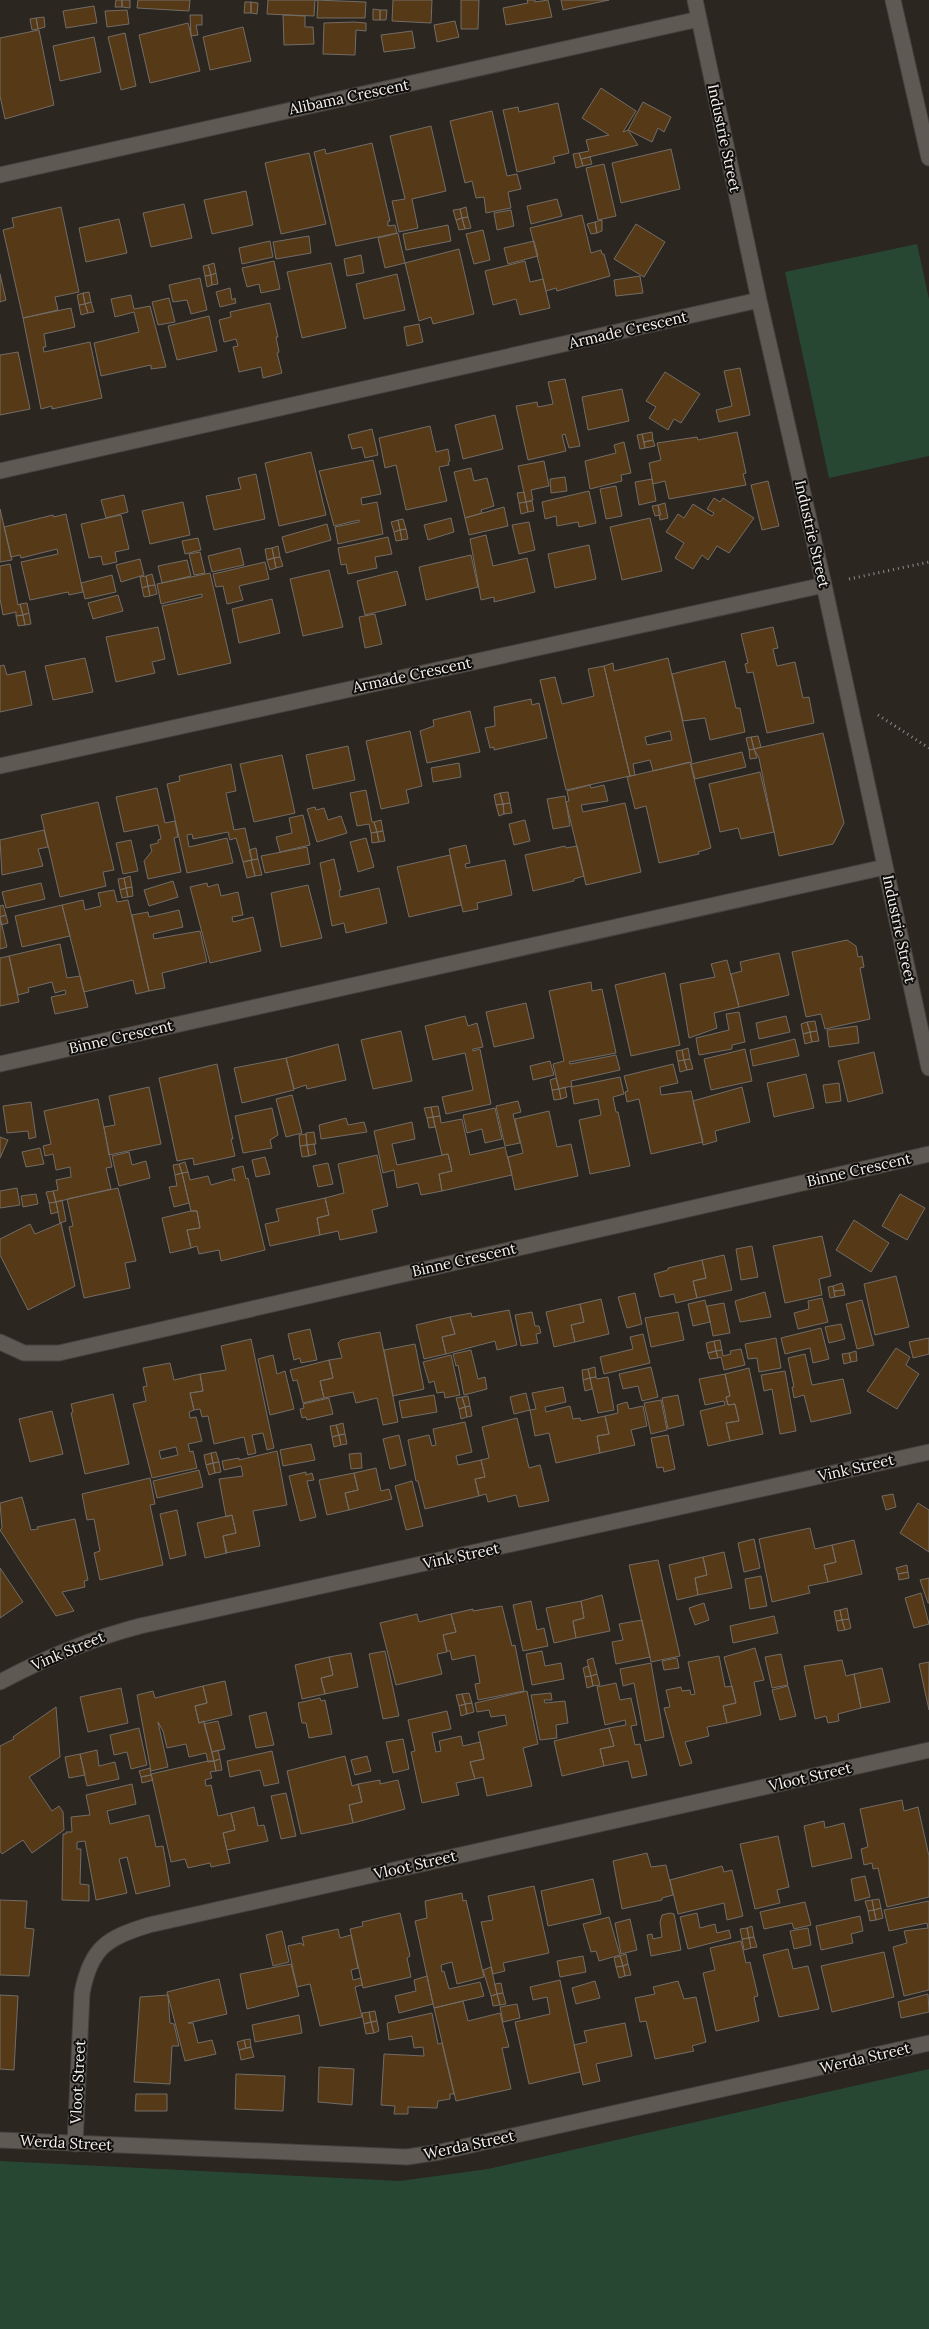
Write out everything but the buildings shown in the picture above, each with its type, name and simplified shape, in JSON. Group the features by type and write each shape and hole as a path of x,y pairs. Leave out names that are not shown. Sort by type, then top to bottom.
{"street":[{"name":"Industrie Street","path":"695,0 758,300 824,584 929,1068"},
{"path":"893,0 929,158"},
{"name":"Alibama Crescent","path":"0,175 699,19"},
{"name":"Armade Crescent","path":"0,471 758,300"},
{"name":"Armade Crescent","path":"0,766 824,584"},
{"name":"Binne Crescent","path":"0,1064 885,867"},
{"name":"Binne Crescent","path":"0,1342 24,1352 42,1354 59,1352 929,1154"},
{"name":"Vink Street","path":"0,1682 47,1657 108,1634 140,1626 929,1452"},
{"name":"Vloot Street","path":"75,2144 82,1993 86,1973 97,1952 117,1935 149,1925 929,1750"},
{"name":"Werda Street","path":"0,2140 407,2157 440,2152 929,2043"}],"path":[{"path":"824,584 929,562"},
{"path":"848,695 929,748"}],"green space":[{"path":"917,244 929,299 929,456 829,478 785,272"},
{"path":"929,2069 929,2329 0,2329 0,2161 400,2181 488,2169"}]}
